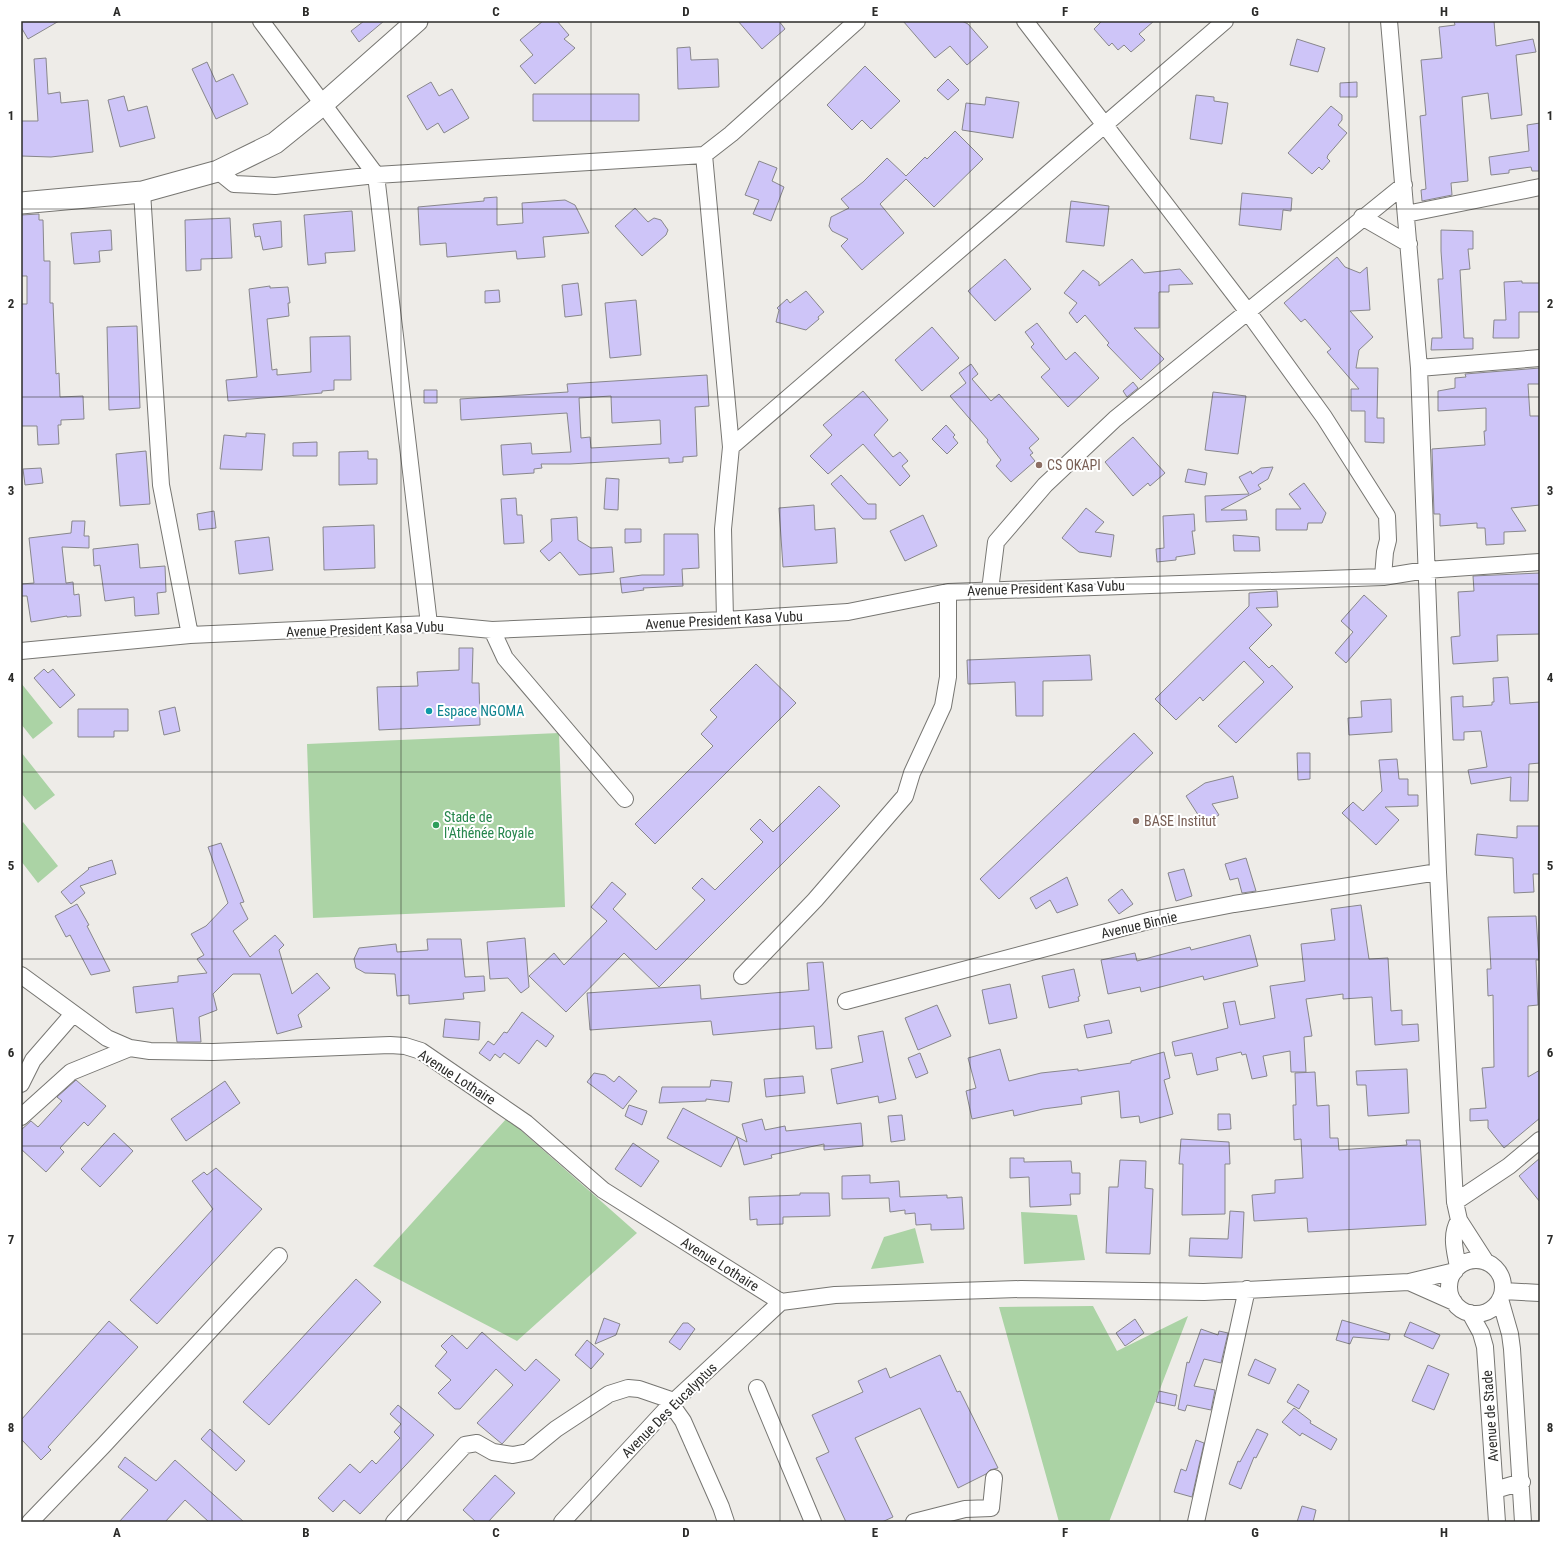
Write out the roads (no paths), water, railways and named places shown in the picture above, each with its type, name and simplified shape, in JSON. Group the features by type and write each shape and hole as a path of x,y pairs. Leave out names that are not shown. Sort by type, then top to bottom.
{"main road":[{"path":"21,203 142,192 218,171 275,143 322,105 417,21"}],"street":[{"path":"261,21 322,105 376,175 429,624"},
{"path":"218,171 234,184 275,186 376,175 704,155 731,134 857,21"},
{"path":"1025,21 1248,312 1324,417 1387,516 1388,540 1385,552 1383,577"},
{"path":"731,446 1225,21"},
{"path":"1389,21 1419,368 1438,872 1455,1202 1459,1220 1486,1262 1500,1274 1503,1282 1502,1295 1512,1349 1524,1522"},
{"path":"704,155 731,446 723,529 725,620"},
{"path":"990,590 996,542 1045,485 1115,419 1404,185"},
{"path":"1406,214 1540,187"},
{"path":"142,192 161,485 190,635"},
{"path":"1362,218 1409,244"},
{"path":"1419,368 1540,358"},
{"name":"Avenue President Kasa Vubu","path":"21,651 190,635 429,624 492,630 725,620 848,612 948,592 1383,577 1426,570 1540,562"},
{"path":"742,976 815,900 905,796 912,773 943,706 948,677 948,592"},
{"path":"492,630 505,658 625,800"},
{"name":"Avenue Binnie","path":"846,1001 1152,920 1242,903 1438,872"},
{"name":"Avenue Lothaire","path":"21,975 106,1038 130,1048 150,1051 213,1052 390,1045 405,1046 421,1051 526,1123 603,1190 781,1302"},
{"path":"21,1084 33,1060 73,1014"},
{"path":"21,1117 71,1072 130,1048"},
{"path":"1455,1202 1509,1166 1540,1140"},
{"path":"1459,1220 1454,1229 1453,1239 1456,1269 1449,1286 1450,1295 1454,1302 1458,1307 1470,1314 1484,1313 1491,1310 1502,1295"},
{"path":"30,1522 104,1446 279,1256"},
{"path":"781,1302 835,1296 1021,1289 1204,1292 1409,1282 1456,1269 1466,1262 1476,1260 1486,1262"},
{"path":"1409,1282 1454,1302"},
{"path":"1196,1522 1247,1290"},
{"path":"1502,1295 1540,1293"},
{"name":"Avenue Des Eucalyptus","path":"562,1522 673,1403 781,1302"},
{"name":"Avenue de Stade","path":"1470,1314 1481,1333 1485,1347 1497,1522"},
{"path":"394,1522 465,1445 477,1443 493,1452 513,1455 528,1452 556,1429 609,1394 628,1388 639,1389 673,1403 686,1428 721,1507 726,1522"},
{"path":"757,1388 813,1522"},
{"path":"914,1522 965,1509 991,1508 994,1478"},
{"path":"1495,1490 1522,1482"}],"place":[{"name":"CS OKAPI","path":"1039,465"},
{"name":"Espace NGOMA","path":"429,711"},
{"name":"BASE Institut","path":"1136,821"},
{"name":"Stade de l'Athénée Royale","path":"436,825"}]}
